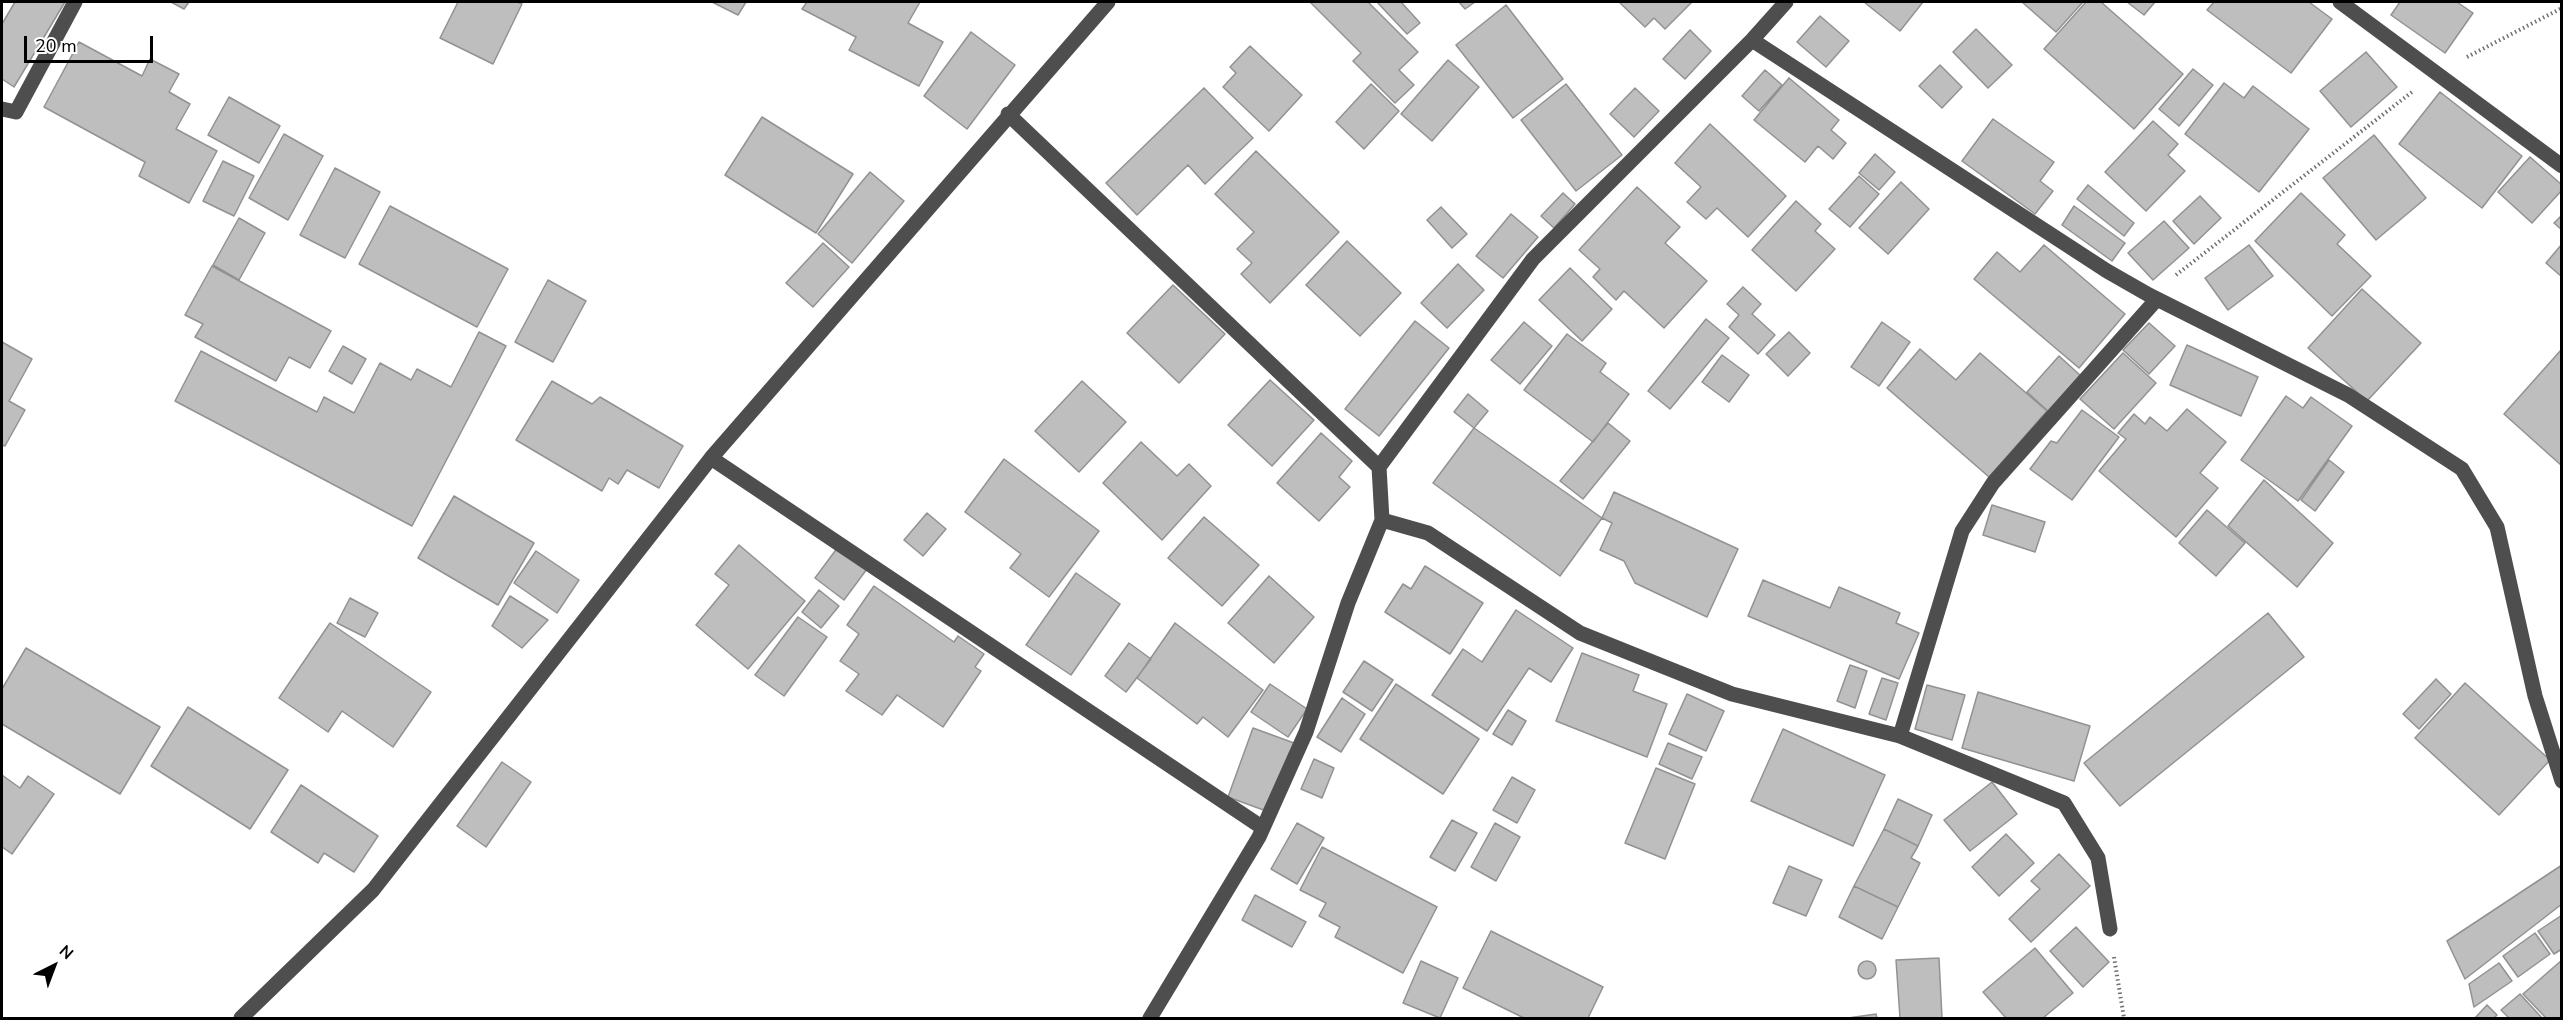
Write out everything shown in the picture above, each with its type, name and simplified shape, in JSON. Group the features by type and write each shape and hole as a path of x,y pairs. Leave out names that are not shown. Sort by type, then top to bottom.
{"street":[{"path":"2,109 16,112 75,2"},
{"path":"241,1018 373,890 711,458 1008,114 1108,2"},
{"path":"1150,1018 1263,828 1305,732 1348,603 1382,520 1379,467 1533,260 1752,40 1786,2"},
{"path":"2340,2 2562,166"},
{"path":"1752,40 2107,271 2153,297 2348,395 2462,469 2497,527 2535,696 2562,781"},
{"path":"1008,114 1379,467"},
{"path":"1900,736 1962,531 1993,483 2153,297"},
{"path":"711,458 1263,828"},
{"path":"1382,520 1428,533 1581,633 1732,693 1900,736 2064,803 2098,858 2110,929"}],"path":[{"path":"2153,297 2437,73 2562,8"},
{"path":"2110,929 2124,1018"}],"building":[{"path":"15,2 65,2 14,87 2,79 2,24"},
{"path":"171,2 189,2 184,9"},
{"path":"458,2 517,2 522,4 493,64 440,38"},
{"path":"712,2 746,2 738,15"},
{"path":"807,2 920,2 908,23 943,42 919,86 849,50 856,37 802,9"},
{"path":"1310,2 1368,2 1418,52 1399,70 1414,85 1395,103 1353,61 1361,53"},
{"path":"1377,2 1401,2 1420,23 1407,34"},
{"path":"1459,2 1475,2 1465,9"},
{"path":"1619,2 1692,2 1665,29 1654,18 1645,27"},
{"path":"1864,2 1923,2 1900,31"},
{"path":"2022,2 2083,2 2056,32"},
{"path":"2086,2 2101,2 2183,74 2134,129 2044,49"},
{"path":"2127,2 2155,2 2144,15"},
{"path":"2214,2 2309,2 2332,19 2291,73 2207,10"},
{"path":"2400,2 2457,2 2473,13 2445,53 2391,15"},
{"path":"1506,5 1563,79 1513,118 1456,45"},
{"path":"1820,16 1849,41 1826,67 1797,42"},
{"path":"1976,29 2012,65 1988,88 1953,52"},
{"path":"1690,30 1711,51 1685,79 1663,59"},
{"path":"971,32 1015,65 967,129 924,96"},
{"path":"79,42 142,76 150,59 179,74 169,92 190,104 176,129 217,151 189,203 139,176 145,162 44,107"},
{"path":"1250,46 1302,95 1269,131 1223,87 1236,73 1230,67"},
{"path":"2366,52 2397,87 2351,127 2320,91"},
{"path":"1448,60 1479,87 1432,141 1401,114"},
{"path":"1940,65 1962,87 1942,108 1919,86"},
{"path":"2193,69 2213,85 2179,126 2159,109"},
{"path":"1765,70 1782,85 1759,111 1742,96"},
{"path":"1789,78 1839,120 1831,130 1846,143 1833,159 1818,146 1805,162 1754,120"},
{"path":"2224,83 2244,98 2253,86 2309,129 2259,192 2185,134"},
{"path":"1371,84 1399,111 1364,149 1336,122"},
{"path":"1566,84 1622,155 1576,191 1521,120"},
{"path":"1204,88 1253,138 1205,184 1188,165 1137,215 1106,183"},
{"path":"1635,88 1659,111 1634,137 1610,114"},
{"path":"2440,92 2522,156 2482,208 2399,144"},
{"path":"229,97 280,126 259,163 208,135"},
{"path":"762,117 853,174 816,233 725,175"},
{"path":"1993,119 2054,162 2040,181 2053,191 2035,214 1962,161"},
{"path":"2153,121 2178,144 2168,155 2185,171 2146,211 2105,172"},
{"path":"1710,124 1786,196 1748,237 1717,208 1706,219 1687,202 1701,187 1675,163"},
{"path":"284,134 323,156 288,220 249,198"},
{"path":"2374,135 2426,198 2376,240 2323,178"},
{"path":"1256,151 1339,232 1270,303 1241,274 1252,263 1237,249 1254,232 1215,194"},
{"path":"1875,154 1895,172 1879,190 1859,173"},
{"path":"2530,157 2562,185 2562,190 2532,223 2498,192"},
{"path":"223,161 254,176 234,216 203,201"},
{"path":"335,168 380,192 345,258 300,235"},
{"path":"870,172 904,201 852,263 818,234"},
{"path":"1859,176 1879,194 1850,227 1829,209"},
{"path":"1901,182 1929,209 1888,254 1859,228"},
{"path":"2088,185 2134,223 2124,236 2077,199"},
{"path":"1637,187 1680,227 1665,243 1707,281 1664,328 1624,291 1616,300 1593,277 1600,269 1579,250"},
{"path":"1563,193 1575,204 1554,228 1541,216"},
{"path":"2301,193 2345,235 2337,244 2371,276 2332,316 2255,241"},
{"path":"2200,196 2221,218 2194,244 2173,221"},
{"path":"1796,201 1821,224 1815,231 1835,249 1796,291 1752,250"},
{"path":"390,206 508,269 477,327 359,264"},
{"path":"2074,206 2125,243 2112,261 2062,225"},
{"path":"1441,207 1467,234 1452,248 1427,220"},
{"path":"1511,214 1538,237 1503,278 1476,256"},
{"path":"2562,215 2562,230 2554,223"},
{"path":"239,218 265,233 239,280 213,265"},
{"path":"2164,221 2189,248 2153,280 2128,253"},
{"path":"1347,241 1401,293 1360,336 1306,285"},
{"path":"823,243 849,267 813,307 786,283"},
{"path":"2562,244 2562,277 2546,263"},
{"path":"2044,245 2125,314 2079,368 1974,279 1997,252 2020,272"},
{"path":"2249,245 2273,276 2228,310 2205,278"},
{"path":"1458,264 1484,290 1447,328 1421,303"},
{"path":"212,266 331,331 310,368 289,357 276,381 195,337 203,324 185,315"},
{"path":"1570,268 1612,309 1582,341 1539,300"},
{"path":"548,280 586,301 553,362 515,342"},
{"path":"1173,285 1225,334 1179,383 1127,333"},
{"path":"1743,287 1761,304 1752,314 1775,335 1758,354 1729,327 1739,315 1727,304"},
{"path":"2362,289 2421,343 2367,401 2308,348"},
{"path":"1706,319 1729,338 1670,409 1648,391"},
{"path":"1415,321 1449,348 1379,436 1345,409"},
{"path":"1524,322 1552,346 1520,384 1491,360"},
{"path":"1882,322 1910,342 1879,386 1851,367"},
{"path":"2149,323 2175,346 2149,374 2123,350"},
{"path":"479,332 506,346 412,526 175,401 201,351 317,412 324,397 354,413 380,363 411,380 417,369 451,387"},
{"path":"1789,332 1810,353 1788,376 1766,354"},
{"path":"1567,334 1606,363 1600,372 1629,394 1593,442 1524,390"},
{"path":"2,342 32,359 9,401 25,410 5,446 2,445"},
{"path":"2187,345 2258,377 2241,416 2170,385"},
{"path":"343,346 366,359 352,384 329,371"},
{"path":"1920,349 1956,380 1980,353 2047,411 1989,477 1887,388"},
{"path":"2562,350 2562,466 2504,414"},
{"path":"2123,353 2156,383 2114,429 2080,399"},
{"path":"1722,355 1749,375 1729,402 1702,382"},
{"path":"2059,356 2081,376 2049,412 2027,392"},
{"path":"1270,380 1314,420 1272,466 1228,425"},
{"path":"552,381 592,404 600,397 683,446 659,488 627,470 618,484 609,478 602,491 516,440"},
{"path":"1082,381 1126,422 1079,472 1035,431"},
{"path":"1468,394 1488,411 1474,428 1454,412"},
{"path":"2286,396 2303,408 2311,397 2352,426 2298,501 2241,460"},
{"path":"2187,409 2226,442 2200,473 2218,488 2176,537 2099,471 2126,439 2118,433 2134,414 2145,424 2150,417 2167,431"},
{"path":"2082,410 2119,437 2072,500 2030,469 2051,441 2057,443"},
{"path":"1608,423 1630,441 1583,499 1560,481"},
{"path":"1474,428 1602,518 1560,576 1433,483"},
{"path":"1321,433 1352,461 1339,477 1350,487 1319,521 1277,483"},
{"path":"1141,442 1177,476 1189,464 1211,486 1162,540 1103,483"},
{"path":"1004,459 1099,531 1049,597 1010,568 1021,554 965,512"},
{"path":"2329,460 2344,472 2315,511 2301,500"},
{"path":"2264,480 2333,543 2297,587 2228,526"},
{"path":"1614,492 1738,549 1707,617 1635,583 1624,561 1600,550 1612,523 1602,518"},
{"path":"454,496 534,543 498,605 418,558"},
{"path":"1992,505 2045,522 2035,552 1983,535"},
{"path":"2207,510 2245,543 2216,576 2179,543"},
{"path":"927,513 946,529 923,556 904,540"},
{"path":"1204,517 1259,565 1222,606 1168,558"},
{"path":"739,545 805,601 748,669 696,625 729,585 715,574"},
{"path":"838,547 867,569 844,600 815,578"},
{"path":"536,551 579,580 557,613 514,583"},
{"path":"1425,566 1483,603 1450,654 1385,612 1403,584 1411,589"},
{"path":"1076,573 1120,604 1071,675 1026,645"},
{"path":"1269,576 1314,617 1274,663 1228,623"},
{"path":"1763,580 1830,608 1839,587 1900,613 1896,623 1919,633 1899,679 1748,616"},
{"path":"874,586 954,642 958,636 984,654 975,667 981,671 943,727 897,695 882,715 846,691 859,674 840,661 859,634 847,625"},
{"path":"819,590 839,606 821,628 802,612"},
{"path":"510,596 548,620 522,648 492,626"},
{"path":"350,598 378,613 365,637 337,623"},
{"path":"1516,610 1573,648 1551,682 1529,668 1487,731 1432,695 1463,649 1482,662"},
{"path":"2268,613 2304,657 2120,806 2084,763"},
{"path":"798,617 827,637 784,696 755,675"},
{"path":"330,623 431,692 393,747 342,711 328,732 279,698"},
{"path":"1175,623 1263,690 1228,737 1203,717 1197,724 1137,678"},
{"path":"1129,643 1151,659 1126,692 1105,676"},
{"path":"26,648 160,727 120,794 2,724 2,689"},
{"path":"1582,653 1639,675 1633,691 1667,704 1647,757 1556,721"},
{"path":"1364,661 1393,680 1372,711 1343,692"},
{"path":"1850,665 1867,671 1855,708 1837,701"},
{"path":"1882,678 1898,683 1886,720 1869,714"},
{"path":"2436,679 2451,694 2419,729 2403,714"},
{"path":"2465,683 2550,760 2499,815 2415,738"},
{"path":"1270,684 1307,709 1288,737 1251,712"},
{"path":"1396,684 1479,739 1443,794 1360,739"},
{"path":"1927,685 1965,695 1952,740 1915,729"},
{"path":"1978,692 2090,726 2074,781 1962,748"},
{"path":"1687,694 1724,711 1706,751 1669,734"},
{"path":"1342,698 1365,714 1341,752 1317,737"},
{"path":"188,707 288,770 250,829 151,766"},
{"path":"1508,710 1526,721 1512,745 1493,734"},
{"path":"1253,728 1294,743 1269,812 1228,797"},
{"path":"1783,729 1885,775 1853,846 1751,801"},
{"path":"1668,743 1702,757 1692,779 1659,764"},
{"path":"1314,759 1334,768 1322,798 1301,789"},
{"path":"502,762 531,782 486,847 457,826"},
{"path":"1656,768 1695,784 1665,859 1625,843"},
{"path":"2,775 20,788 28,776 54,794 12,854 2,847"},
{"path":"1512,777 1535,790 1517,823 1493,810"},
{"path":"1992,782 2017,814 1970,851 1944,820"},
{"path":"301,785 378,836 354,872 324,853 318,863 271,832"},
{"path":"1898,799 1932,815 1918,846 1884,829"},
{"path":"1452,820 1477,833 1455,871 1430,857"},
{"path":"1297,823 1324,838 1297,884 1271,869"},
{"path":"1495,823 1520,837 1496,881 1471,867"},
{"path":"1884,829 1918,846 1911,858 1920,863 1898,907 1854,886"},
{"path":"2006,834 2034,863 1999,896 1972,867"},
{"path":"1322,847 1437,907 1403,973 1335,937 1340,927 1319,916 1326,903 1300,890"},
{"path":"2059,854 2090,886 2031,942 2009,919 2040,889 2031,881"},
{"path":"2562,865 2562,904 2465,979 2447,941"},
{"path":"1789,866 1822,880 1806,916 1773,903"},
{"path":"1854,886 1898,907 1882,939 1839,917"},
{"path":"1255,895 1306,922 1292,947 1242,920"},
{"path":"2562,915 2562,949 2554,954 2538,931"},
{"path":"2076,927 2109,962 2083,987 2050,951"},
{"path":"1491,931 1603,987 1588,1018 1524,1018 1463,988"},
{"path":"2535,933 2550,954 2518,977 2503,956"},
{"path":"2035,948 2073,993 2043,1018 2006,1018 1983,992"},
{"path":"1939,958 1942,1018 1900,1018 1896,960"},
{"path":"2562,960 2562,1018 2546,1018 2523,994"},
{"path":"1421,961 1458,978 1440,1018 1403,1003"},
{"path":"1867,961 1873,964 1876,970 1873,976 1867,979 1861,976 1858,970 1861,964"},
{"path":"2499,963 2512,981 2474,1007 2469,984"},
{"path":"2520,994 2542,1018 2509,1018 2501,1010"},
{"path":"2487,1005 2497,1015 2494,1018 2475,1018"},
{"path":"1876,1014 1877,1018 1848,1018"}]}
